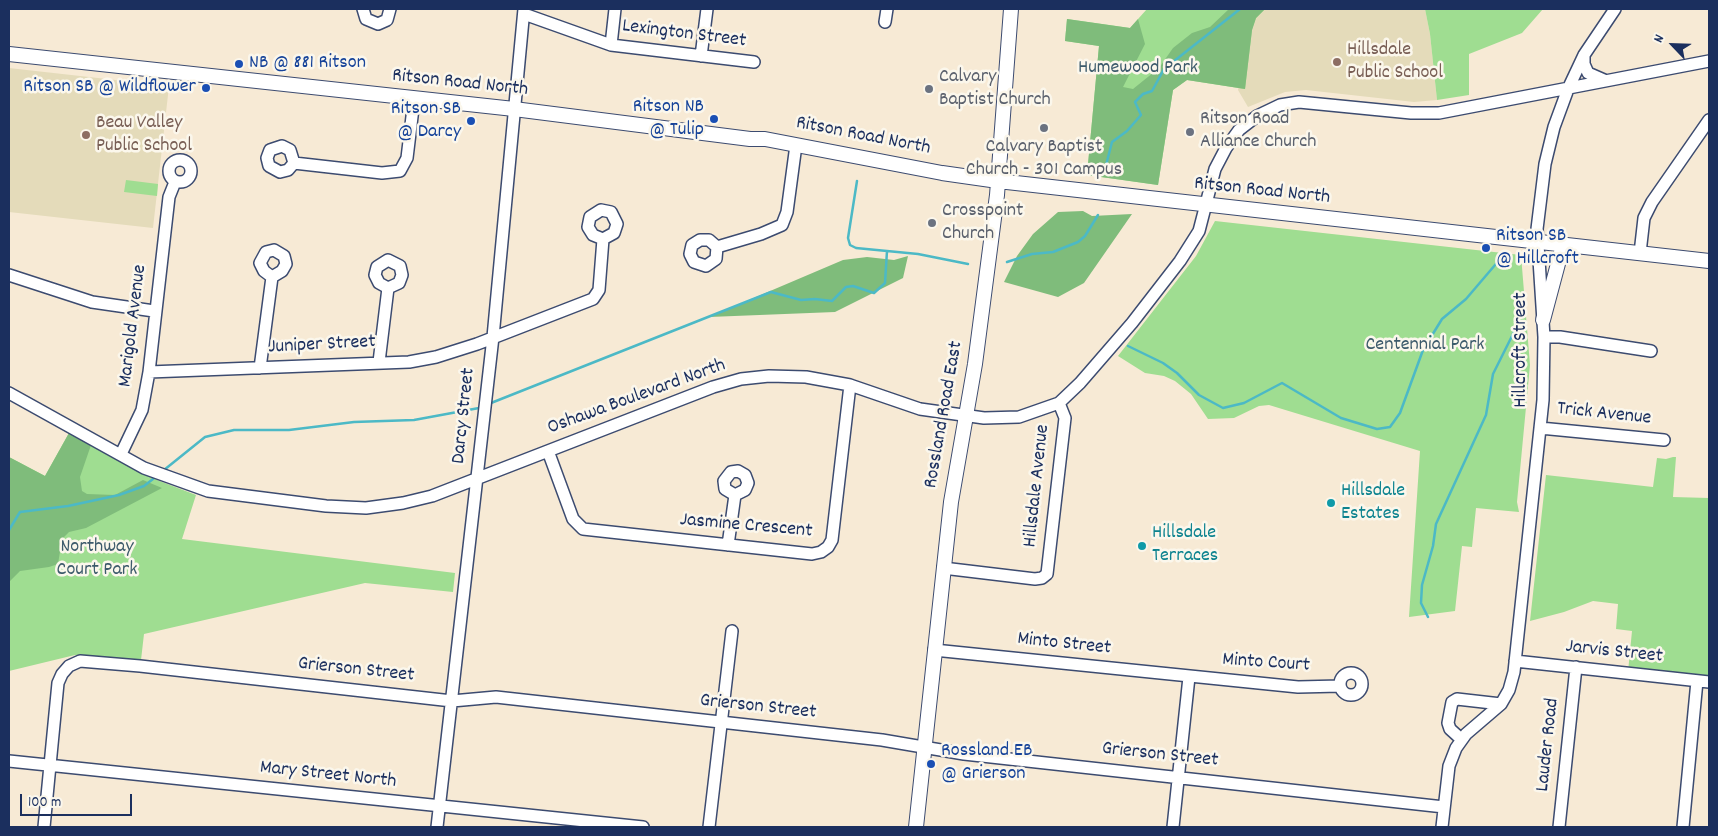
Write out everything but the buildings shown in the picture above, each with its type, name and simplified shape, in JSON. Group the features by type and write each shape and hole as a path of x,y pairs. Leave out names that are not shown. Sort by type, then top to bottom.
{"main road":[{"name":"Rossland Road East","path":"916,827 951,502 984,304 998,182 1011,9"},
{"name":"Ritson Road North","path":"9,54 414,100 514,109 750,139 765,139 998,182 1709,260"},
{"path":"1543,320 1563,245"}],"street":[{"path":"363,9 366,19 378,24 387,20 390,9"},
{"path":"611,45 615,9"},
{"path":"701,56 707,9"},
{"path":"885,22 887,9"},
{"name":"Hillcroft Street","path":"1442,827 1449,766 1461,739 1501,704 1512,679 1540,428 1544,337 1538,221 1545,164 1554,127 1568,89 1584,55 1615,9"},
{"name":"Lexington Street","path":"524,12 611,45 754,62"},
{"name":"Darcy Street","path":"437,827 493,337 524,12"},
{"path":"1584,55 1584,64 1588,73 1606,81"},
{"name":"Oshawa Boulevard North","path":"9,393 159,475 208,492 326,506 366,508 404,503 432,496 713,387 741,379 769,376 806,377 850,386 910,407 966,416 992,418 1019,417 1059,403 1105,356 1180,261 1199,231 1214,169 1238,130 1257,116 1280,106 1300,102 1411,113 1440,113 1709,61"},
{"path":"294,163 382,173 400,171 407,158 414,100"},
{"path":"1640,253 1644,218 1652,202 1706,132 1709,120"},
{"path":"717,247 761,234 782,225 787,212 796,145"},
{"name":"Marigold Avenue","path":"121,454 138,420 149,372 154,311 169,197 175,182"},
{"name":"Juniper Street","path":"149,372 408,362 436,357 593,299 599,290 603,240"},
{"path":"9,274 92,302 154,311"},
{"path":"260,368 272,277"},
{"path":"379,362 388,288"},
{"path":"1544,337 1560,337 1651,351"},
{"name":"Jasmine Crescent","path":"548,451 573,519 583,529 812,554 828,547 833,531 850,386"},
{"name":"Hillsdale Avenue","path":"943,568 1035,579 1042,578 1047,574 1065,418 1059,403"},
{"name":"Trick Avenue","path":"1540,428 1664,440"},
{"path":"728,545 735,495"},
{"path":"709,827 732,630"},
{"name":"Minto Street","path":"934,650 1189,677"},
{"name":"Grierson Street","path":"51,765 58,684 62,674 69,666 80,662 96,661 452,701 496,697 882,740 924,748 1444,807"},
{"name":"Jarvis Street","path":"1515,661 1709,682"},
{"name":"Lauder Road","path":"1559,827 1576,667"},
{"path":"1173,827 1189,677"},
{"name":"Minto Court","path":"1189,677 1298,687 1340,686"},
{"path":"1682,827 1697,681"},
{"path":"1461,739 1450,729 1448,723 1452,702 1457,699 1501,704"},
{"name":"Mary Street North","path":"9,761 643,827"},
{"path":"44,827 51,765"}],"shaded area":[{"name":"Hillsdale Public School","path":"1254,9 1425,9 1430,34 1437,100 1414,102 1306,90 1285,92 1248,107 1238,90 1247,16"},
{"name":"Beau Valley Public School","path":"9,68 169,86 153,228 9,212"}],"green space":[{"name":"Humewood Park","path":"1147,9 1265,9 1256,18 1252,30 1245,89 1187,80 1173,90 1158,185 1087,175 1099,46 1065,41 1067,19 1130,28"},
{"name":"Humewood Park","path":"1229,9 1265,9 1256,18 1252,30 1245,89 1187,80 1173,90 1158,185 1087,175 1099,46 1065,41 1067,19 1130,28 1138,19 1145,44 1123,87 1133,89 1159,68 1173,48 1192,33 1210,27"},
{"path":"1425,9 1543,9 1522,33 1469,54 1469,95 1437,100 1430,34"},
{"path":"126,180 158,184 157,196 124,192"},
{"path":"1083,211 1092,216 1132,214 1084,283 1058,297 1004,282 1017,256 1033,234 1058,212"},
{"name":"Centennial Park","path":"1215,221 1521,255 1530,365 1517,502 1519,512 1476,508 1472,547 1462,546 1455,611 1409,617 1420,451 1269,405 1259,406 1234,418 1208,419 1191,394 1175,381 1164,376 1145,373 1118,356 1196,256"},
{"path":"908,256 903,278 835,312 709,317 843,260 867,257 894,260"},
{"name":"Northway Court Park","path":"69,433 157,480 196,495 182,539 455,573 453,592 365,583 144,634 141,660 75,655 9,671 9,457 45,476"},
{"path":"69,433 91,445 80,477 82,491 87,494 115,495 143,480 162,488 86,528 69,532 62,539 58,564 20,571 9,582 9,457 45,476"},
{"path":"1676,457 1673,497 1709,498 1709,682 1628,672 1632,631 1616,629 1618,604 1593,601 1564,612 1530,621 1546,475 1653,487 1657,458 1666,459"}],"waterway":[{"path":"1104,173 1112,142 1127,131 1141,115 1135,102 1143,94 1152,91 1164,69 1240,9"},
{"path":"857,181 848,238 850,245 856,248 918,254 968,264"},
{"path":"1007,262 1032,254 1053,252 1078,242 1085,236 1098,215"},
{"path":"491,403 771,292 801,300 832,301 846,287 853,286 874,293 885,283 887,251"},
{"path":"1128,346 1163,363 1177,373 1199,395 1223,408 1244,403 1282,383 1341,418 1377,429 1390,427 1400,413 1423,350 1442,319 1466,299 1501,258 1509,255"},
{"path":"1428,617 1421,603 1422,585 1433,546 1436,524 1486,415 1493,374 1514,332"},
{"path":"164,470 205,437 234,430 289,430 354,422 414,420 479,408"},
{"path":"9,530 20,512 68,506 119,495 144,486 153,479"}],"place":[{"name":"Hillsdale Public School","path":"1337,62"},
{"name":"NB @ 881 Ritson","path":"239,64"},
{"name":"Ritson SB @ Wildflower","path":"206,88"},
{"name":"Calvary Baptist Church","path":"929,89"},
{"name":"Ritson NB @ Tulip","path":"714,119"},
{"name":"Ritson SB @ Darcy","path":"471,121"},
{"name":"Calvary Baptist Church - 301 Campus","path":"1044,128"},
{"name":"Ritson Road Alliance Church","path":"1190,132"},
{"name":"Beau Valley Public School","path":"86,135"},
{"name":"Crosspoint Church","path":"932,223"},
{"name":"Ritson SB @ Hillcroft","path":"1486,248"},
{"name":"Hillsdale Estates","path":"1331,503"},
{"name":"Hillsdale Terraces","path":"1142,546"},
{"name":"Rossland EB @ Grierson","path":"931,764"}]}
